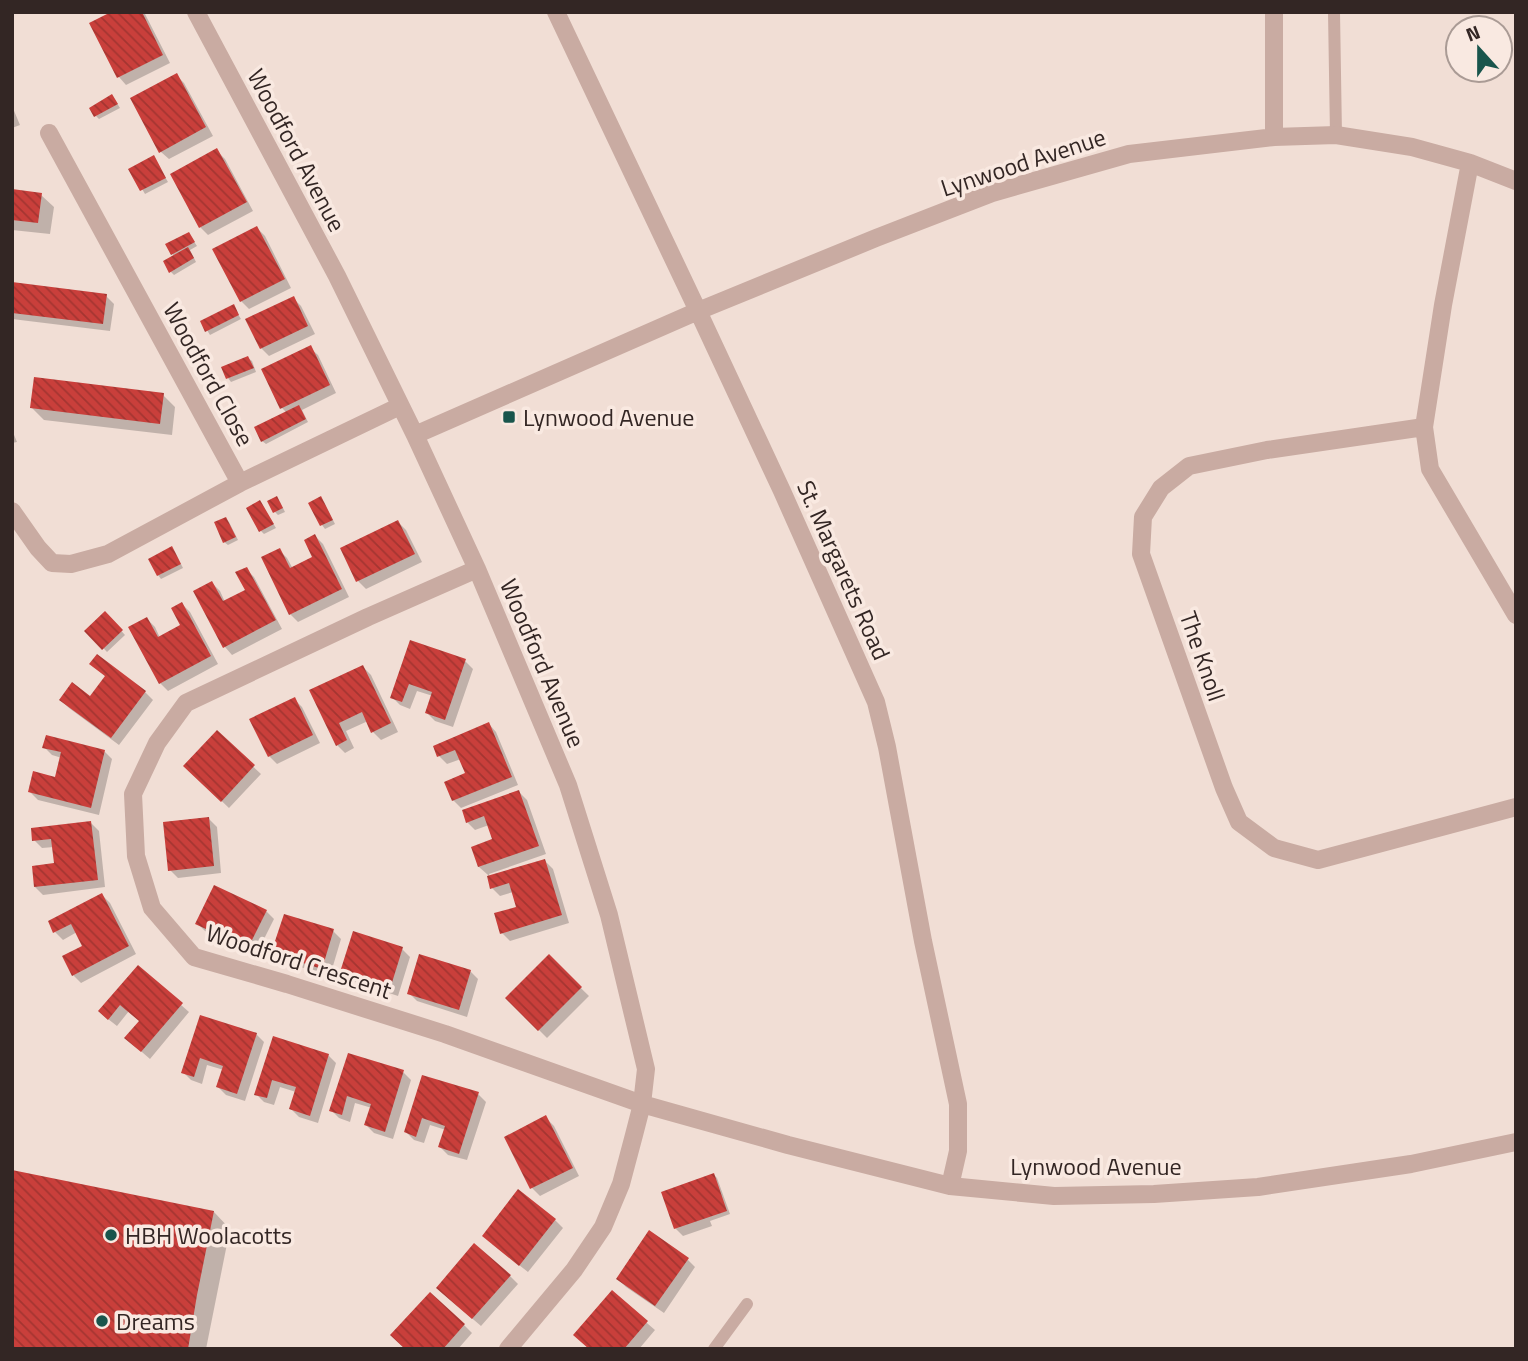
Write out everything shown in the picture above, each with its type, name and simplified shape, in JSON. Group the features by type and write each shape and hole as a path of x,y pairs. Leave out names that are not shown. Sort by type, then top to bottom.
{"street":[{"name":"Woodford Avenue","path":"196,12 337,276 477,569 568,785 609,915 646,1069 642,1104 621,1184 603,1227 574,1270 508,1349"},
{"name":"St. Margarets Road","path":"556,12 782,491 876,702 958,1104 958,1152 950,1186"},
{"path":"1274,12 1274,137"},
{"name":"Woodford Close","path":"49,133 240,483 400,406"},
{"name":"Lynwood Avenue","path":"415,435 698,310 876,238 992,193 1129,154 1274,137 1336,135 1412,147 1470,163 1516,181"},
{"path":"1470,163 1443,305 1424,427 1430,469 1516,615"},
{"name":"The Knoll","path":"1424,427 1267,450 1189,466 1161,488 1143,517 1141,554 1224,788 1239,821 1274,848 1318,860 1516,807"},
{"path":"12,511 52,563 71,564 108,554 240,483"},
{"name":"Woodford Crescent","path":"477,569 186,703 157,743 133,794 136,856 152,908 194,957 445,1034 642,1104"},
{"name":"Lynwood Avenue","path":"642,1104 950,1186 1054,1196 1154,1194 1258,1187 1410,1164 1516,1142"}],"lane":[{"path":"1335,12 1336,135"},
{"path":"714,1349 747,1304"}],"building":[{"path":"111,12 142,12 163,55 117,78 89,23"},
{"path":"177,73 206,127 159,153 130,98"},
{"path":"112,94 118,104 94,117 89,108"},
{"path":"217,148 247,202 199,228 170,174"},
{"path":"154,155 166,178 140,191 128,169"},
{"path":"12,189 42,193 38,223 12,220"},
{"path":"257,226 285,279 240,302 212,249"},
{"path":"189,232 195,242 171,255 165,244"},
{"path":"188,247 194,258 169,273 163,261"},
{"path":"12,282 107,294 103,324 12,313"},
{"path":"294,296 308,326 260,349 245,319"},
{"path":"234,304 239,315 205,332 200,321"},
{"path":"311,345 330,385 280,409 261,369"},
{"path":"248,356 254,368 226,379 221,367"},
{"path":"34,377 164,393 160,424 30,408"},
{"path":"299,405 306,419 261,442 254,427"},
{"path":"277,496 283,508 273,513 267,501"},
{"path":"321,496 333,520 320,526 308,503"},
{"path":"260,500 274,524 259,532 246,508"},
{"path":"226,517 236,537 223,543 214,522"},
{"path":"398,520 415,554 356,582 340,548"},
{"path":"315,534 342,589 289,615 261,557 280,548 290,568 312,557 304,540"},
{"path":"172,546 181,564 157,576 148,559"},
{"path":"247,567 276,620 223,648 193,591 212,581 223,601 245,590 235,572"},
{"path":"182,602 211,656 159,684 128,627 147,617 158,637 180,625 171,608"},
{"path":"105,611 123,630 102,650 84,631"},
{"path":"410,640 466,659 445,720 425,713 432,692 409,684 402,702 390,698"},
{"path":"97,654 146,691 111,738 59,700 72,682 90,696 105,676 89,664"},
{"path":"363,665 391,723 371,733 362,712 339,723 347,740 336,746 309,690"},
{"path":"295,697 313,735 268,757 249,719"},
{"path":"489,722 512,777 452,801 444,782 465,773 455,750 437,757 433,746"},
{"path":"217,730 255,765 221,802 183,766"},
{"path":"46,735 105,750 91,808 28,792 33,771 55,777 61,752 42,748"},
{"path":"519,790 539,846 478,867 471,847 492,839 484,816 466,823 462,810"},
{"path":"209,817 214,866 168,871 163,822"},
{"path":"91,821 98,880 34,887 32,866 54,863 51,839 32,841 31,828"},
{"path":"545,859 562,915 500,934 494,913 516,907 509,883 490,889 487,876"},
{"path":"214,885 267,910 248,948 195,924"},
{"path":"102,893 129,946 72,976 62,956 82,946 71,924 53,933 48,921"},
{"path":"284,914 334,929 322,969 271,953"},
{"path":"353,931 403,947 390,989 340,972"},
{"path":"419,954 471,970 459,1010 407,994"},
{"path":"549,954 582,987 538,1031 505,998"},
{"path":"138,965 183,1003 141,1052 124,1038 139,1021 120,1005 108,1020 98,1011"},
{"path":"200,1015 257,1033 237,1094 216,1087 223,1066 200,1058 194,1077 181,1073"},
{"path":"273,1036 329,1054 310,1116 289,1109 296,1087 272,1080 267,1098 254,1095"},
{"path":"348,1053 404,1070 385,1132 364,1125 371,1104 347,1096 342,1115 329,1111"},
{"path":"422,1075 479,1092 459,1154 438,1147 445,1126 422,1118 416,1137 404,1132"},
{"path":"546,1115 573,1168 530,1189 504,1137"},
{"path":"12,1170 214,1211 188,1349 12,1349"},
{"path":"714,1173 727,1211 674,1229 661,1192"},
{"path":"518,1189 556,1219 519,1266 482,1236"},
{"path":"649,1230 689,1258 655,1306 616,1279"},
{"path":"474,1243 511,1275 472,1319 436,1288"},
{"path":"612,1290 648,1321 624,1349 589,1349 573,1335"},
{"path":"430,1292 465,1324 443,1349 405,1349 390,1335"}],"place":[{"name":"Lynwood Avenue","path":"509,417"},
{"name":"HBH Woolacotts","path":"111,1235"},
{"name":"Dreams","path":"102,1321"}]}
